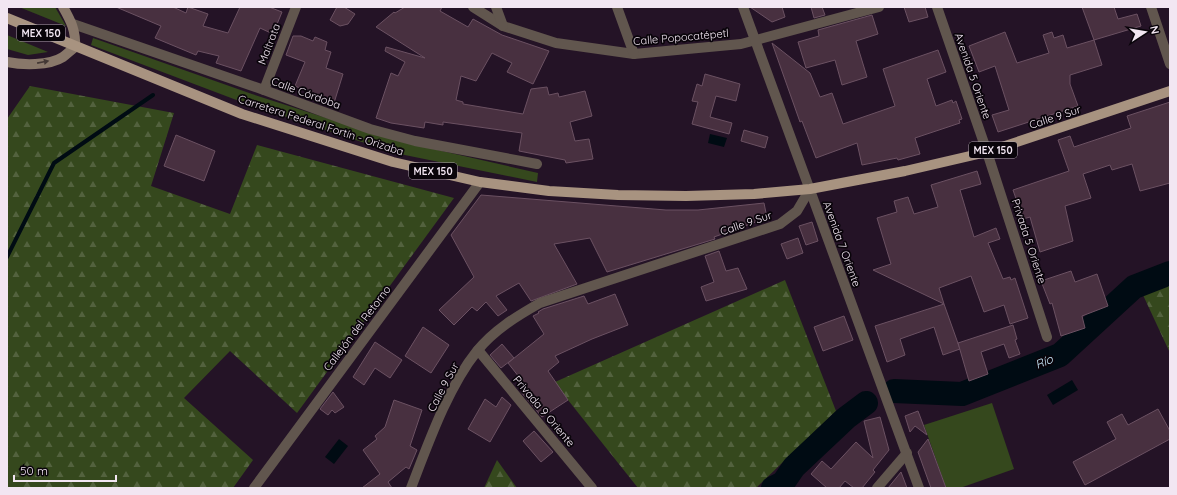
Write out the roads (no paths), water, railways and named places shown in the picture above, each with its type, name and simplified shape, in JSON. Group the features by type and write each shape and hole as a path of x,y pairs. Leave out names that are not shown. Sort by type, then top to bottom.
{"main road":[{"path":"7,62 23,64 41,63 62,58 75,47 73,24 63,7"},
{"name":"Carretera Federal Fortín - Orizaba","path":"7,18 242,114 393,162 480,182 549,191 618,195 686,196 754,194 810,189"},
{"name":"Calle 9 Sur","path":"810,189 905,171 987,152 1170,91"}],"street":[{"name":"Maltrata","path":"264,90 296,7"},
{"name":"Calle Popocatépetl","path":"473,7 503,26 556,43 634,54 741,44 879,7"},
{"path":"496,7 503,26"},
{"path":"617,7 634,54"},
{"name":"Avenida 7 Oriente","path":"743,7 920,488"},
{"name":"Avenida 5 Oriente","path":"937,7 987,152"},
{"path":"1151,7 1170,64"},
{"name":"Calle Córdoba","path":"73,24 370,128 415,141 537,164"},
{"name":"Privada 5 Oriente","path":"987,152 1047,337"},
{"name":"Callejón del Retorno","path":"254,488 480,182"},
{"name":"Calle 9 Sur","path":"411,488 426,449 457,381 478,350 511,319 540,303 780,224 797,211 810,189"},
{"name":"Privada 9 Oriente","path":"478,350 592,488"},
{"path":"877,488 907,453"}],"waterway":[{"path":"7,257 54,163 153,95"},
{"name":"Río","path":"894,391 962,394 1060,355 1134,287 1170,273"},
{"name":"Río","path":"773,488 783,483 794,467 846,418 866,403"}]}
